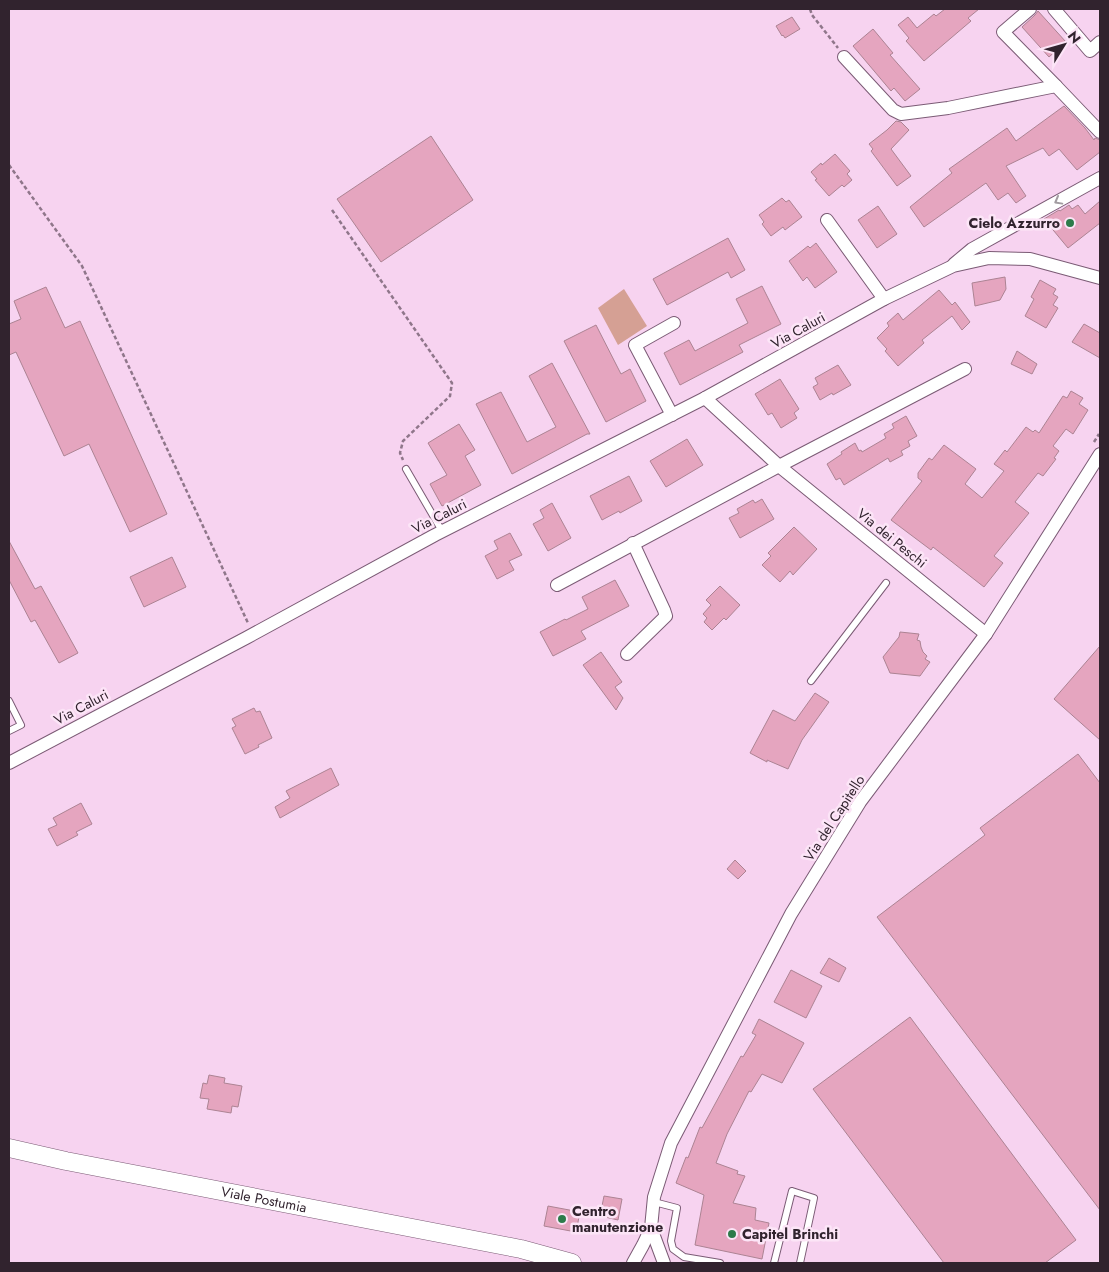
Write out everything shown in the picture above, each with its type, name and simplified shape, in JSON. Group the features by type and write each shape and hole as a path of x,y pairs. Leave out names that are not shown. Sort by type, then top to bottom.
{"main road":[{"name":"Viale Postumia","path":"9,1148 66,1161 520,1249 572,1263"},
{"name":"Viale Postumia","path":"520,1249 542,1263"}],"street":[{"path":"1030,9 1002,32 1100,132"},
{"path":"1054,9 1090,51 1100,42"},
{"path":"844,57 893,110 901,114 948,108 1056,86"},
{"name":"Via Caluri","path":"953,266 972,249 1100,178"},
{"path":"827,220 884,299"},
{"name":"Via Caluri","path":"9,763 253,634 442,531 705,398 884,299 953,266 989,258 1030,259 1100,278"},
{"path":"672,415 635,345 674,323"},
{"path":"557,584 965,369"},
{"name":"Via dei Peschi","path":"705,398 779,466 986,634"},
{"name":"Via del Capitello","path":"633,1263 651,1228 654,1197 671,1143 791,914 860,802 986,634 1100,454"},
{"path":"627,654 666,616 633,544"},
{"name":"Via del Capitello","path":"651,1228 664,1263"}],"lane":[{"path":"406,469 442,531"},
{"path":"811,681 886,583"},
{"path":"9,701 20,725 9,731"},
{"path":"774,1263 792,1191 814,1198 800,1263"},
{"path":"654,1202 677,1208 671,1241 673,1249 684,1257 720,1263"}],"path":[{"path":"810,9 812,15 844,57"},
{"path":"9,164 82,266 253,634"},
{"path":"332,210 452,383 450,396 403,441 400,453 406,469"}],"shaded area":[{"path":"624,289 647,326 618,345 598,308"}],"building":[{"path":"945,9 979,9 968,18 971,21 924,61 906,41 909,38 898,25 908,17 917,28 934,14 936,16"},
{"path":"1038,11 1066,42 1049,57 1022,27"},
{"path":"792,17 800,29 785,38 776,26"},
{"path":"873,29 893,53 890,55 920,89 905,101 894,88 891,91 853,46"},
{"path":"1064,106 1094,140 1095,138 1100,140 1100,152 1077,170 1059,149 1049,156 1043,148 1006,166 1026,196 1016,203 1008,193 998,200 986,183 924,227 910,207 952,173 949,169 1007,128 1016,141"},
{"path":"896,121 901,122 909,130 891,149 911,176 897,186 871,151 873,149 869,144"},
{"path":"431,136 473,200 381,262 337,199"},
{"path":"835,154 850,171 847,174 852,180 844,187 842,185 829,196 815,180 817,179 811,172"},
{"path":"782,198 786,202 789,200 802,217 785,230 783,227 771,236 762,224 764,222 759,215"},
{"name":"Cielo Azzurro","path":"1100,201 1100,223 1068,248 1044,219 1069,205 1072,209 1078,205 1085,214"},
{"path":"878,206 897,234 877,248 858,220"},
{"path":"728,238 745,270 731,278 728,272 667,305 653,279"},
{"path":"816,243 837,272 815,288 807,277 803,281 789,261 808,246 810,248"},
{"path":"1005,277 1006,289 1000,300 975,306 972,283"},
{"path":"1040,280 1056,289 1053,294 1058,297 1053,305 1058,308 1046,328 1025,316 1034,299 1031,297"},
{"path":"762,286 781,324 739,345 743,352 680,385 664,353 689,340 695,351 748,323 736,299"},
{"path":"46,287 65,328 80,321 167,514 130,532 89,444 64,456 16,352 9,355 9,324 21,319 14,301"},
{"path":"939,290 952,305 955,302 970,322 962,330 952,316 922,340 924,343 898,366 877,338 889,326 887,323 898,313 903,320"},
{"path":"1084,324 1100,333 1100,358 1072,342"},
{"path":"596,325 621,374 630,369 646,401 606,422 564,341"},
{"path":"1017,351 1037,364 1032,374 1011,364"},
{"path":"552,363 590,434 512,474 476,404 501,392 527,442 556,427 529,376"},
{"path":"838,365 851,385 820,400 813,387 818,384 815,378"},
{"path":"780,379 799,409 794,413 797,418 781,428 772,413 768,415 755,394"},
{"path":"1071,391 1083,398 1079,404 1088,410 1073,434 1066,429 1053,446 1059,451 1054,458 1056,459 1043,476 1038,473 1015,502 1029,513 994,556 1003,563 984,587 933,547 931,550 891,520 922,481 918,478 918,473 929,458 932,460 944,445 976,469 965,484 982,498 1004,471 994,464 1005,450 1007,452 1026,427 1033,432 1035,430 1039,433 1063,396 1067,398"},
{"path":"906,416 917,436 908,441 910,446 901,451 903,455 890,462 888,458 844,485 840,478 836,480 827,464 855,443 859,451 861,450 862,452 886,438 884,434 894,428 892,424"},
{"path":"459,424 475,450 465,456 481,485 442,506 430,484 447,475 428,443"},
{"path":"687,439 703,465 666,487 650,461"},
{"path":"629,476 642,501 602,520 590,496"},
{"path":"762,499 774,519 740,538 729,518 739,513 737,509 753,500 755,503"},
{"path":"552,503 571,538 548,551 533,524 544,518 540,510"},
{"path":"794,527 817,549 793,575 790,571 780,582 762,565 771,556 768,553"},
{"path":"510,533 522,555 509,561 514,570 497,579 485,556 498,549 494,541"},
{"path":"9,541 35,589 41,586 78,653 59,663 35,620 31,622 9,580"},
{"path":"172,557 186,587 144,607 130,577"},
{"path":"615,580 629,606 581,631 586,639 553,656 540,632 588,609 582,597"},
{"path":"720,586 740,605 726,620 724,618 712,630 704,622 707,618 703,614 711,605 706,600"},
{"path":"900,632 919,634 917,640 920,641 923,652 927,656 925,659 930,662 920,676 890,673 883,657 899,637"},
{"path":"1100,646 1100,740 1054,699"},
{"path":"601,652 622,682 615,687 623,698 616,710 583,665"},
{"path":"815,693 829,702 802,740 788,769 767,760 767,762 750,753 773,710 795,721"},
{"path":"254,708 256,712 260,711 272,738 245,754 232,728 236,726 232,719"},
{"path":"1078,754 1100,783 1100,1210 877,917 985,835 980,828"},
{"path":"331,768 339,785 280,818 275,807 290,798 286,791"},
{"path":"81,803 92,824 76,832 78,835 57,846 48,829 57,825 53,818"},
{"path":"735,860 746,871 738,879 727,869"},
{"path":"829,958 846,968 839,982 820,973"},
{"path":"791,970 822,986 806,1018 774,1002"},
{"path":"910,1017 1076,1240 1045,1263 944,1263 813,1089"},
{"path":"759,1019 804,1043 782,1083 762,1074 751,1092 749,1091 727,1134 716,1163 738,1171 737,1174 745,1176 733,1203 756,1208 755,1220 769,1223 762,1259 695,1245 704,1195 676,1183 700,1127 702,1128 741,1056 743,1057 756,1035 752,1033"},
{"path":"209,1075 225,1078 224,1083 242,1086 238,1107 232,1106 231,1113 207,1109 209,1099 200,1098 203,1083 207,1084"},
{"path":"604,1196 622,1199 618,1220 605,1217 606,1211 601,1211"},
{"name":"Centro manutenzione","path":"548,1206 580,1212 576,1232 544,1226"}],"place":[{"name":"Cielo Azzurro","path":"1070,223"},
{"name":"Centro manutenzione","path":"562,1219"},
{"name":"Capitel Brinchi","path":"732,1234"}]}
